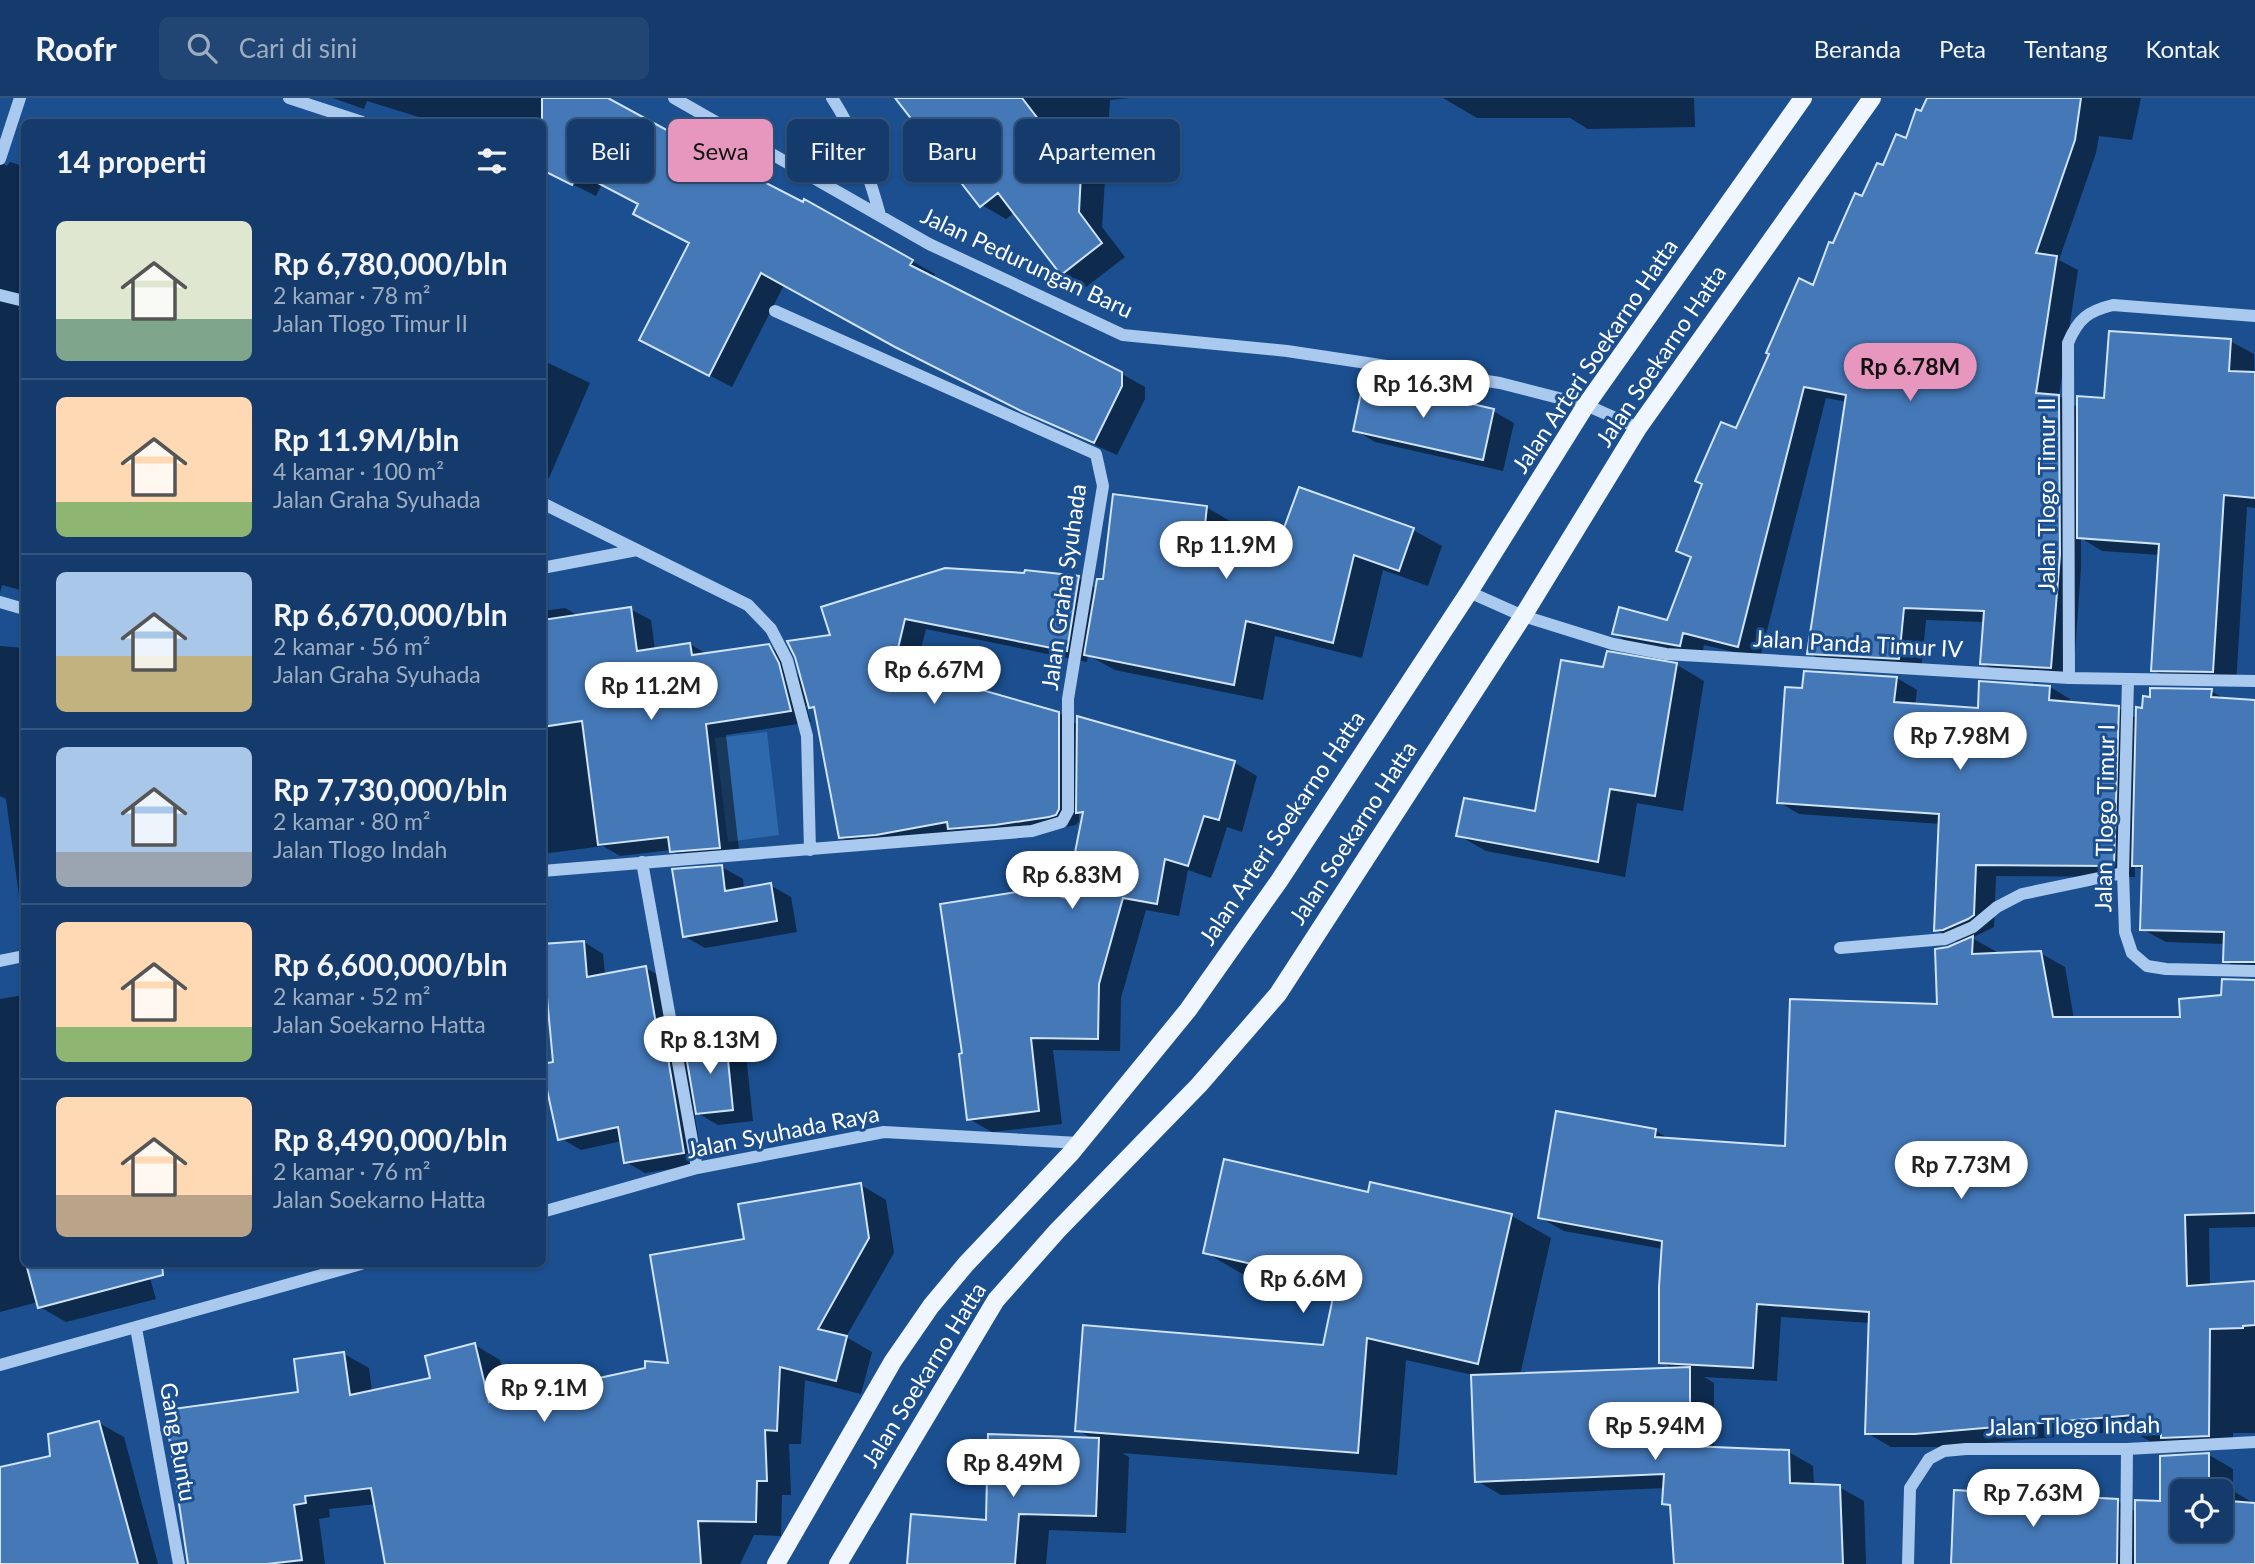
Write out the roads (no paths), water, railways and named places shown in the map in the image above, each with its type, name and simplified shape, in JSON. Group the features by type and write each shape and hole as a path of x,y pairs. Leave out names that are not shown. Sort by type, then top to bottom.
{"main road":[{"name":"Jalan Arteri Soekarno Hatta","path":"776,1564 893,1361 931,1306 966,1264 1079,1143 1188,1010 1287,870 1469,592 1586,405 1803,98"},
{"name":"Jalan Soekarno Hatta","path":"838,1564 996,1300 1057,1231 1199,1085 1278,994 1522,615 1638,428 1872,98"}],"street":[{"path":"0,159 20,98"},
{"path":"289,98 353,119"},
{"name":"Jalan Pedurungan Baru","path":"674,98 929,244 1123,335 1287,351 1487,381 1586,405 1638,428"},
{"path":"832,98 847,121 866,166 880,215"},
{"path":"0,295 21,300"},
{"name":"Jalan Tlogo Timur II","path":"2068,678 2068,342 2074,328 2095,309 2113,305 2255,316"},
{"name":"Jalan Graha Syuhada","path":"546,871 1032,831 1062,822 1068,811 1068,699 1102,486 1096,454 775,311"},
{"path":"546,505 748,605 771,629 786,660 807,736 810,850"},
{"path":"546,567 637,550"},
{"name":"Jalan Panda Timur IV","path":"1469,592 1522,615 1613,644 1666,654 2068,678 2255,681"},
{"path":"0,602 21,608"},
{"name":"Jalan Tlogo Timur I","path":"2128,680 2123,873 2125,932 2132,953 2147,966 2166,969 2255,971"},
{"path":"642,862 696,1168"},
{"path":"1840,948 1944,939 1973,927 1997,907 2022,894 2123,873"},
{"path":"0,961 21,957"},
{"name":"Jalan Syuhada Raya","path":"546,1211 696,1168 884,1132 1079,1143"},
{"path":"0,1366 350,1267"},
{"name":"Gang Buntu","path":"136,1328 179,1564"},
{"name":"Jalan Tlogo Indah","path":"1908,1564 1910,1488 1929,1459 1944,1451 2127,1449 2255,1442"},
{"path":"2126,1564 2127,1449"}]}
